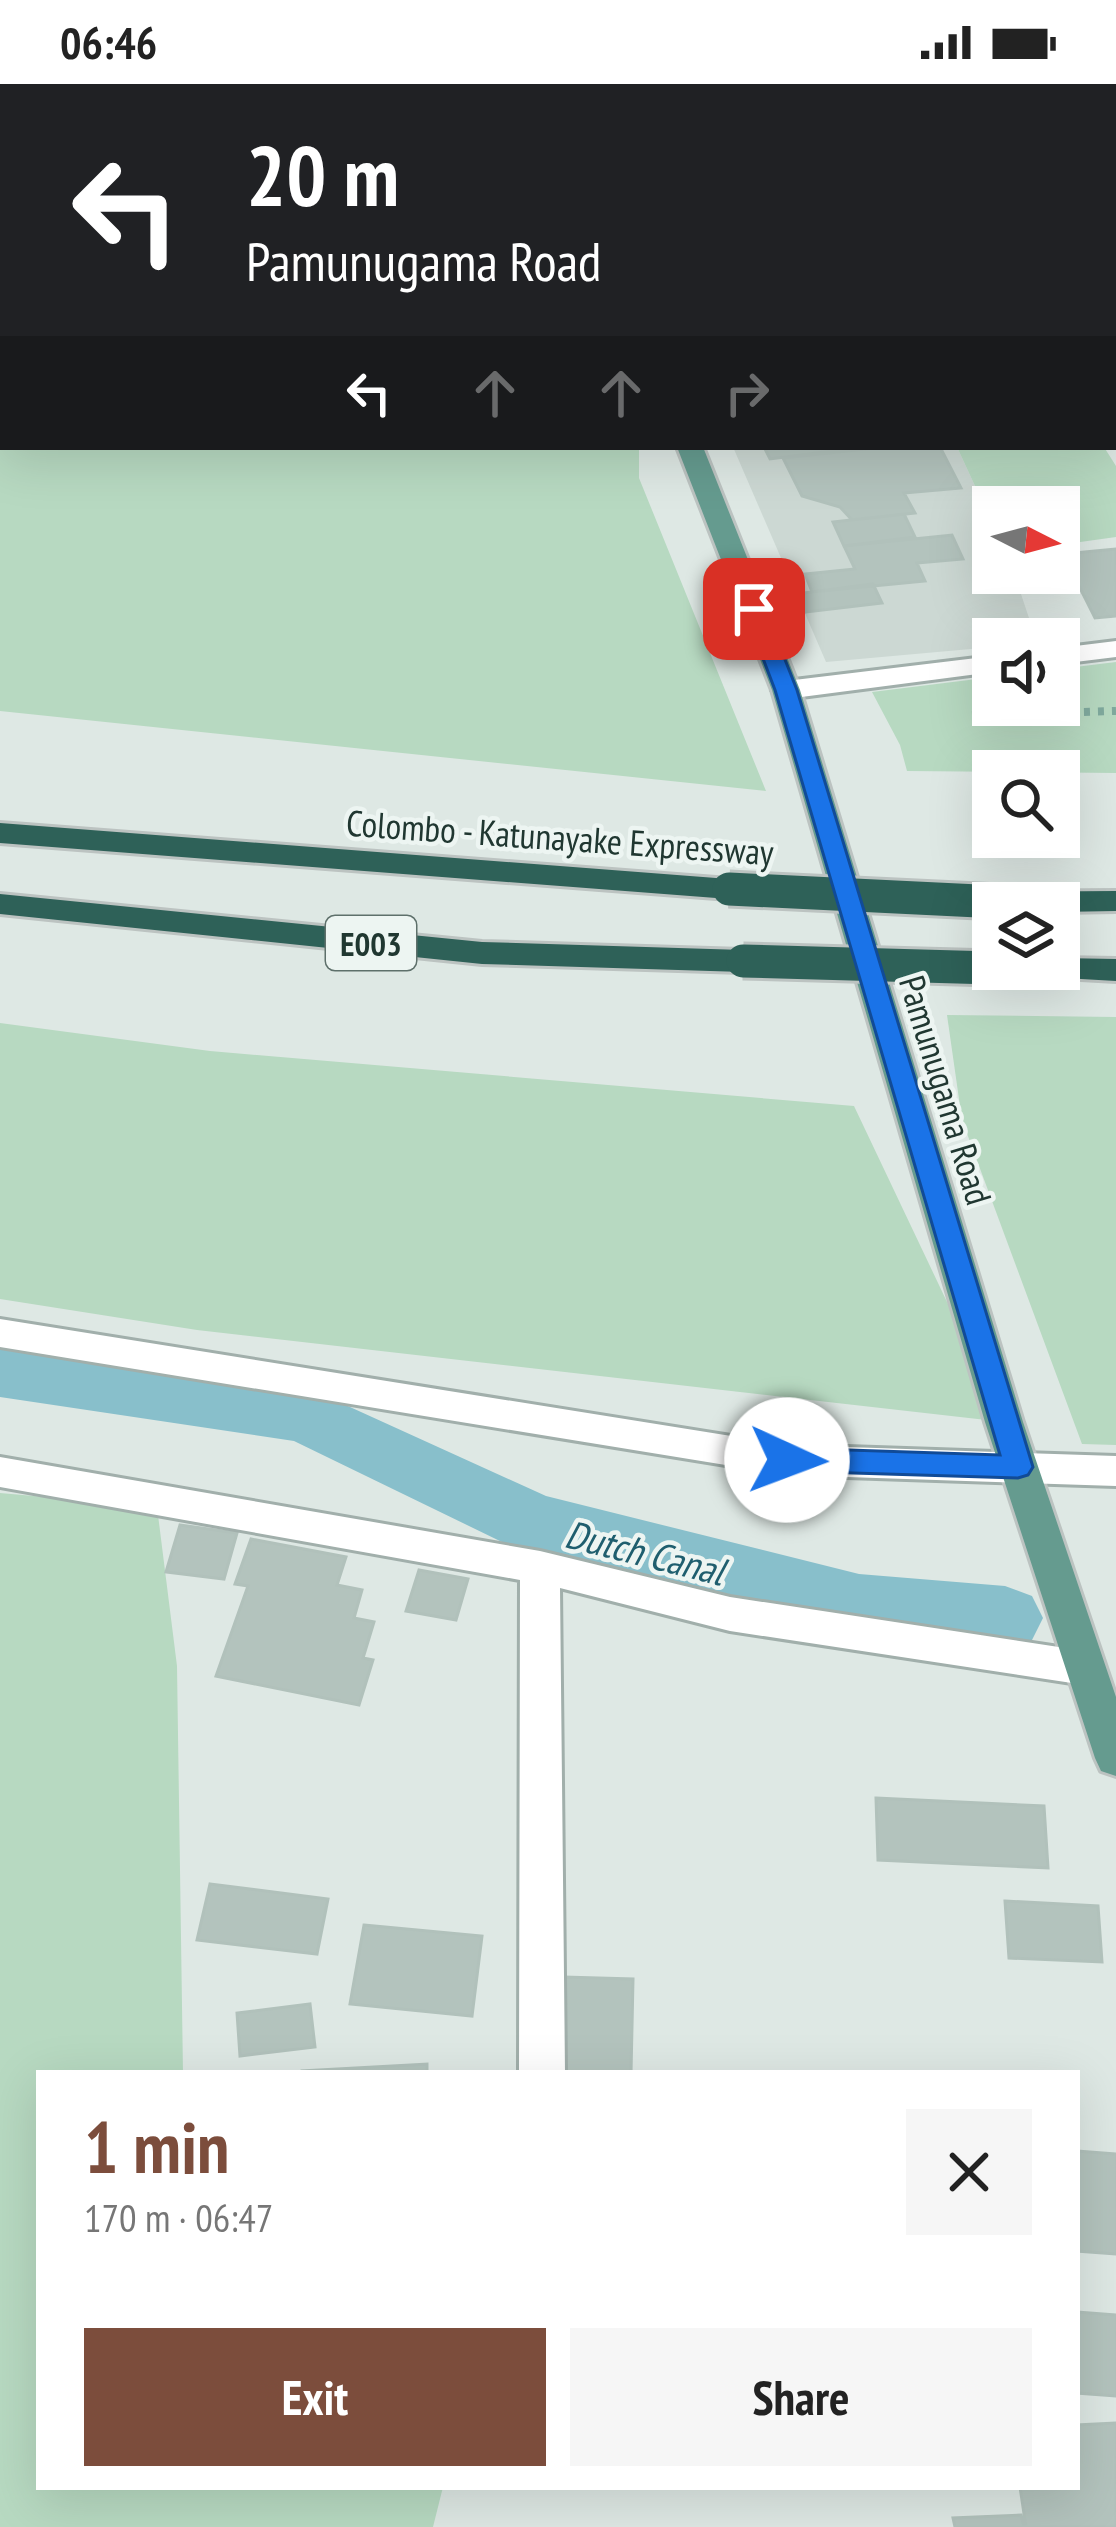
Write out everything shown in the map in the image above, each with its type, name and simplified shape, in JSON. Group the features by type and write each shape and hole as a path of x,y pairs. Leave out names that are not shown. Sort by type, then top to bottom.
{"highway":[{"name":"Colombo - Katunayake Expressway","path":"0,833 729,889 972,901"},
{"name":"Colombo - Katunayake Expressway","path":"1080,902 1116,902"},
{"name":"E003","path":"0,904 482,953 972,967"},
{"path":"1080,969 1116,970"}],"main road":[{"name":"Pamunugama Road","path":"691,450 786,690 1018,1467 1115,1753"}],"street":[{"path":"1080,653 1116,649"},
{"path":"786,690 972,667"},
{"path":"0,1333 787,1460 1116,1472"},
{"path":"0,1472 540,1567 730,1613 1085,1668"},
{"path":"540,1567 542,2070"}],"path":[{"path":"1080,712 1116,711"}],"shaded area":[{"path":"734,450 958,450 975,486 972,594 1021,594 1029,618 972,618 972,649 826,662"}],"green space":[{"path":"0,450 639,450 639,478 766,791 0,711"},
{"path":"958,450 1106,450 1116,466 1116,537 1080,542 1080,486 975,486"},
{"path":"1116,662 1116,773 1080,773 1080,750 972,750 972,772 907,771 900,745 872,692 972,680 972,726 1080,726 1080,666"},
{"path":"947,1015 1116,1017 1116,1445 1082,1444 962,1120"},
{"path":"0,1023 210,1051 854,1106 1004,1422 197,1330 0,1299"},
{"path":"0,1493 157,1507 177,1666 183,2070 36,2070 36,2490 442,2490 433,2527 0,2527"}],"building":[{"path":"766,450 840,450 770,459"},
{"path":"856,450 942,450 961,488 904,493 915,513 852,520 840,507 802,496 783,458"},
{"path":"904,514 915,537 844,546 833,522"},
{"path":"952,535 963,559 917,563 925,581 812,592 805,574 855,569 844,546"},
{"path":"1116,549 1116,616 1095,618 1080,588 1080,552"},
{"path":"873,584 882,603 798,613 789,595"},
{"path":"180,1525 237,1533 224,1579 166,1572"},
{"path":"251,1539 346,1557 337,1585 362,1590 354,1618 374,1622 363,1658 373,1660 359,1705 216,1676 248,1586 235,1584"},
{"path":"419,1570 468,1579 456,1620 406,1611"},
{"path":"876,1798 1044,1806 1048,1868 878,1860"},
{"path":"210,1884 328,1899 317,1954 197,1940"},
{"path":"1005,1901 1098,1906 1102,1962 1009,1958"},
{"path":"364,1925 482,1936 472,2016 350,2004"},
{"path":"563,1977 633,1979 631,2070 560,2070"},
{"path":"310,2004 315,2047 240,2056 237,2013"},
{"path":"427,2064 427,2070 320,2070"},
{"path":"1080,2151 1116,2154 1116,2254 1080,2251"},
{"path":"1080,2312 1116,2315 1116,2396 1080,2393"},
{"path":"1116,2423 1116,2527 1026,2527 1020,2490 1080,2490 1080,2425"},
{"path":"1021,2515 1024,2527 955,2527 953,2518"}],"waterway":[{"name":"Dutch Canal","path":"0,1370 306,1415 530,1522 859,1606 1005,1618"}],"route":[{"path":"754,609 786,690 1018,1467 787,1460"}]}
